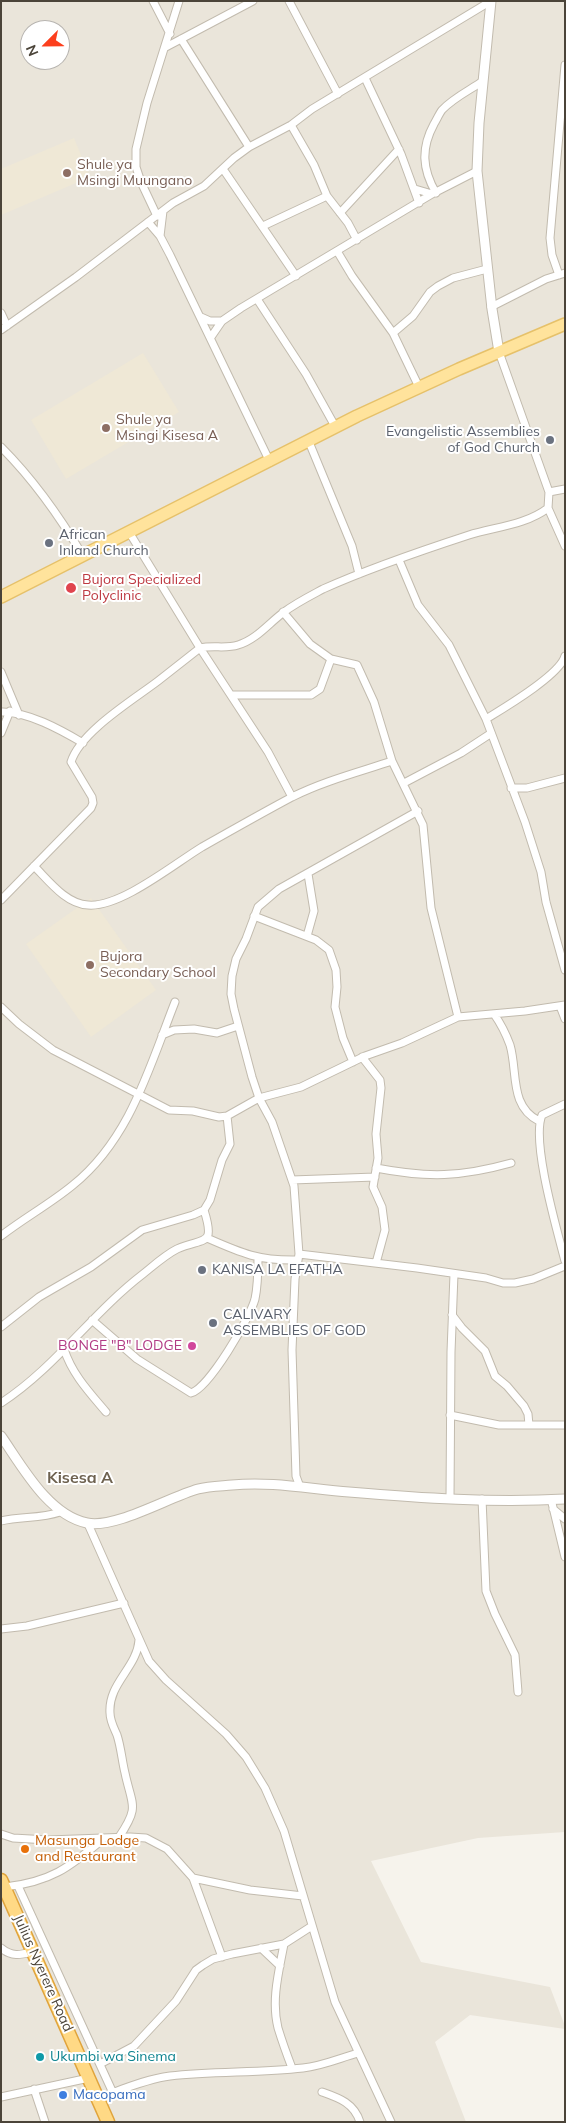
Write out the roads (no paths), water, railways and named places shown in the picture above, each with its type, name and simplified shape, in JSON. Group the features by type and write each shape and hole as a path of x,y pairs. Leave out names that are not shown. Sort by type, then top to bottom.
{"highway":[{"name":"Julius Nyerere Road","path":"8,1884 32,1952 108,2122"}],"main road":[{"path":"1,597 419,387 565,324"}],"street":[{"path":"153,1 170,34"},
{"path":"157,216 141,182 136,166 136,149 147,103 179,1"},
{"path":"166,46 253,1"},
{"path":"289,1 321,58 338,94"},
{"path":"1,313 4,328 173,203 204,186 249,146 291,125 338,94 491,1"},
{"path":"491,1 477,171 491,307 499,352 550,492 548,508 565,546"},
{"path":"181,39 249,146"},
{"path":"491,307 546,279 562,274 552,255 550,238 565,65"},
{"path":"366,78 399,149 419,203"},
{"path":"434,194 425,167 424,151 427,138 441,111 483,81"},
{"path":"291,125 314,165 327,196 358,240"},
{"path":"340,213 399,149"},
{"path":"223,168 296,276"},
{"path":"211,337 222,321 257,299 434,194 477,171"},
{"path":"415,189 434,194"},
{"path":"264,226 327,196"},
{"path":"160,236 163,211"},
{"path":"148,222 160,236 211,337 270,462"},
{"path":"337,251 352,276 393,333 419,387"},
{"path":"393,333 412,316 430,292 438,286 453,278 487,269"},
{"path":"257,299 306,374 336,428"},
{"path":"200,317 210,321 222,321"},
{"path":"309,442 352,546 359,574"},
{"path":"1,447 44,497 83,556"},
{"path":"550,492 565,490"},
{"path":"1,900 91,808 92,798 71,762 83,743 99,726 200,648 213,645 238,645 254,637 283,612 323,590 359,574 470,535 523,521 536,516 548,508"},
{"path":"129,532 200,648 268,752 292,797"},
{"path":"400,560 418,605 449,645 486,719 541,872 546,902 563,950 565,970"},
{"path":"283,612 310,644 331,658 357,665 374,702 392,761 418,811 425,836 431,908 458,1017"},
{"path":"486,719 544,680 557,669 565,656"},
{"path":"231,694 312,695 320,689 331,658"},
{"path":"1,672 19,715"},
{"path":"1,712 10,711 58,728 83,743"},
{"path":"1,733 10,711"},
{"path":"404,783 461,753 490,734"},
{"path":"34,866 67,898 88,905 102,905 134,890 223,835 292,797 322,783 392,761"},
{"path":"511,788 527,788 565,778"},
{"path":"300,1487 296,1476 292,1350 295,1279 298,1257 296,1203 292,1180 272,1122 259,1098 238,1026 231,994 232,976 236,959 246,939 254,916 263,901 279,889 418,811"},
{"path":"307,936 314,911 308,874"},
{"path":"254,916 316,940 329,950 336,970 335,1007 343,1038 353,1062"},
{"path":"1,1236 72,1186 96,1163 122,1128 140,1094 175,1002"},
{"path":"1,1007 25,1029 53,1050 169,1110 193,1111 220,1117 227,1116 259,1098 301,1087 362,1057 402,1043 458,1017 563,1005 565,1019"},
{"path":"494,1014 504,1029 510,1046 518,1095 530,1116 539,1121"},
{"path":"162,1036 174,1030 194,1029 217,1032 238,1026"},
{"path":"362,1057 380,1080 381,1088 376,1134 378,1158 374,1191 382,1207 385,1230 376,1263"},
{"path":"565,1104 542,1115 539,1121 540,1146 550,1199 565,1260"},
{"path":"1,1327 40,1297 91,1267 142,1230 204,1210 210,1200 222,1160 230,1144 227,1116"},
{"path":"376,1168 405,1174 455,1175 486,1170 511,1163"},
{"path":"292,1180 375,1177"},
{"path":"1,1403 19,1392 116,1296 178,1249 199,1243 207,1238 210,1228 204,1210"},
{"path":"207,1238 242,1253 272,1261 298,1257 376,1263 515,1283 533,1279 565,1266"},
{"path":"92,1320 137,1358 191,1393 197,1391 219,1366 250,1312 258,1284 258,1257"},
{"path":"450,1498 454,1274"},
{"path":"452,1315 485,1351 495,1376 507,1386 524,1406 528,1414 529,1424"},
{"path":"64,1349 76,1376 106,1412"},
{"path":"54,1359 68,1361"},
{"path":"450,1415 499,1425 565,1424"},
{"path":"1,1436 43,1494 60,1512 88,1524 108,1522 134,1514 200,1489 250,1483 552,1504 565,1499"},
{"path":"482,1499 486,1591 494,1614 515,1655 518,1692"},
{"path":"552,1504 565,1518"},
{"path":"552,1504 565,1557"},
{"path":"1,1521 22,1517 40,1518 60,1512"},
{"path":"88,1524 149,1661 191,1703 209,1716 246,1757 275,1808 296,1866 303,1896 335,2002 391,2122"},
{"path":"1,1629 28,1626 124,1603"},
{"path":"119,1837 130,1821 134,1800 125,1775 117,1736 110,1718 110,1701 119,1680 135,1659 139,1640"},
{"path":"1,1834 12,1838 41,1840 119,1837 146,1838 155,1841 167,1849 193,1878 222,1957"},
{"path":"103,1838 66,1868 49,1878 8,1884 49,1958 113,2093"},
{"path":"193,1878 250,1890 303,1896"},
{"path":"100,2064 134,2046 176,2001 196,1970 213,1959 284,1944 312,1926"},
{"path":"284,1944 275,1999 278,2027 292,2068"},
{"path":"1,1948 10,1954 18,1955 32,1952"},
{"path":"261,1948 280,1966"},
{"path":"98,2098 168,2076 319,2065 358,2053"},
{"path":"1,2097 89,2078"},
{"path":"34,2089 45,2122"},
{"path":"322,2092 348,2103 354,2109 360,2122"}],"place":[{"name":"Shule ya Msingi Muungano","path":"67,173"},
{"name":"Shule ya Msingi Kisesa A","path":"106,428"},
{"name":"Evangelistic Assemblies of God Church","path":"550,440"},
{"name":"African Inland Church","path":"49,543"},
{"name":"Bujora Specialized Polyclinic","path":"71,588"},
{"name":"Bujora Secondary School","path":"90,965"},
{"name":"KANISA LA EFATHA","path":"202,1270"},
{"name":"CALIVARY ASSEMBLIES OF GOD","path":"213,1323"},
{"name":"BONGE \"B\" LODGE","path":"192,1346"},
{"name":"Masunga Lodge and Restaurant","path":"25,1849"},
{"name":"Ukumbi wa Sinema","path":"40,2057"},
{"name":"Macopama","path":"63,2095"}],"district":[{"name":"Kisesa A","path":"80,1478"}]}
